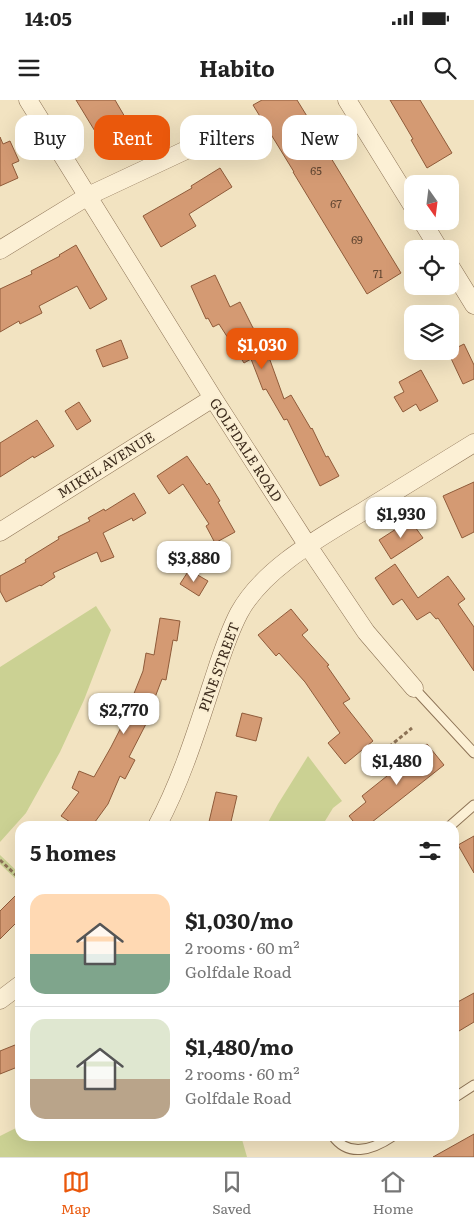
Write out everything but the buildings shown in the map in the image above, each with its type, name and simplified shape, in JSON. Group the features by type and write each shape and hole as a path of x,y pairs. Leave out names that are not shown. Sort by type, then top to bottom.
{"street":[{"name":"GOLFDALE ROAD","path":"28,100 213,398 308,546 366,632 414,688"},
{"path":"348,100 404,192"},
{"path":"0,250 88,196 180,153"},
{"path":"459,281 474,305"},
{"name":"MIKEL AVENUE","path":"0,532 213,398"},
{"name":"PINE STREET","path":"160,821 184,769 226,642 239,612 257,587 278,567 308,546 474,443"},
{"path":"0,1000 15,989"}],"lane":[{"path":"414,688 474,753"},
{"path":"456,821 474,805"},
{"path":"459,1095 474,1085"},
{"path":"335,1141 345,1154 358,1156 385,1141"}],"path":[{"path":"370,763 412,728"},
{"path":"0,860 15,874"}],"green space":[{"path":"96,606 111,630 84,700 60,752 26,813 19,821 15,821 15,825 0,842 0,667"},
{"path":"308,756 342,801 333,808 325,821 269,821"},
{"path":"0,855 15,869 15,878 0,864"},
{"path":"15,1128 15,1141 242,1141 247,1157 0,1157 0,1136"}]}
